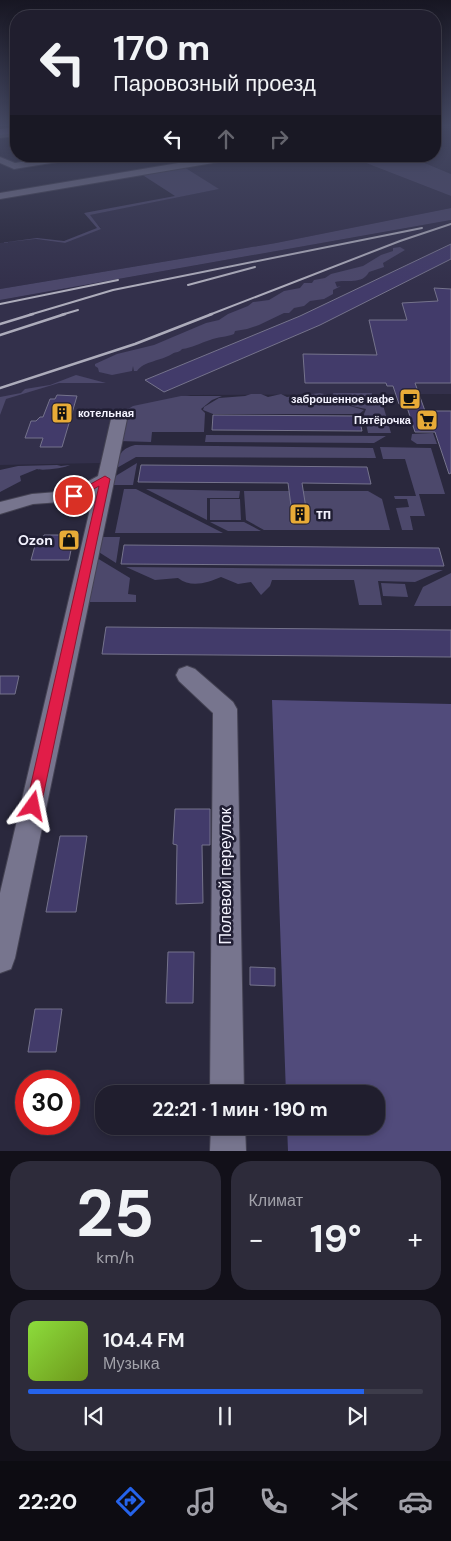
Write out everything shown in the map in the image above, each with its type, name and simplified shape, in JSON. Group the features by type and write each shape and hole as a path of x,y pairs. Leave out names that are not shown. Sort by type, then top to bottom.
{"street":[{"path":"0,196 108,178"},
{"path":"0,958 119,418"},
{"path":"0,508 32,499 74,496 105,479"},
{"name":"Полевой переулок","path":"187,675 225,709 227,1085"},
{"path":"228,1135 228,1151"}],"shaded area":[{"path":"147,178 201,178 219,189 90,215 101,229 65,243 36,239 0,243 37,238 64,241 97,228 84,213 175,196"},
{"path":"201,178 404,178 451,196 451,208 276,243 0,289 0,243 36,239 65,243 101,228 89,215 218,189"},
{"path":"404,178 451,178 451,196"},
{"path":"451,208 451,220 0,300 0,289 276,243"},
{"path":"451,220 451,394 191,395 128,410 112,411 101,463 0,465 0,300"},
{"path":"400,247 405,250 383,263 384,267 369,272 362,279 335,282 337,287 341,286 333,290 333,294 324,299 310,301 304,306 294,308 289,313 284,313 259,325 182,349 148,363 137,371 134,371 133,366 132,371 112,375 99,372 95,366 95,364 117,354 154,345 206,323 219,320 253,302 269,300 284,291 300,288 304,283 312,283 314,280 325,278 331,274 363,266 381,255 393,251 393,248"},
{"path":"76,375 106,383 59,383 6,399 0,415 0,397 21,393 25,389 50,385"},
{"path":"320,393 344,399 350,406 364,410 359,414 213,414 203,410 204,407 219,398 251,394 261,394 268,397 281,394 287,397"},
{"path":"333,393 372,393 372,399 383,405 391,433 368,433 364,414 366,409 352,406 347,399 334,396"},
{"path":"181,396 222,396 212,400 201,409 205,413 204,432 152,432 151,442 119,441 125,411 133,406"},
{"path":"433,433 437,444 417,444 411,440 412,434"},
{"path":"206,435 386,436 374,443 205,442"},
{"path":"135,445 373,448 376,458 136,457 115,469 121,453"},
{"path":"380,447 431,448 445,494 419,494 425,516 410,516 413,530 402,530 396,508 409,507 407,499 395,499 394,496 416,496 405,459 383,459"},
{"path":"137,463 133,485 108,485 109,480"},
{"path":"70,465 54,469 37,469 20,476 21,481 0,492 0,470 18,466"},
{"path":"124,489 136,489 223,533 115,533"},
{"path":"146,489 240,491 239,498 207,498 207,520"},
{"path":"244,491 368,491 382,499 390,530 264,530 246,520"},
{"path":"210,499 240,499 241,520 210,520"},
{"path":"210,522 244,522 261,531 228,531"},
{"path":"96,537 120,537 116,563 94,549"},
{"path":"92,555 130,578 128,594 136,595 136,602 82,602"},
{"path":"126,567 443,570 415,582 378,581 382,605 359,605 354,580 272,580 270,586 261,595 251,582 238,584 221,577 199,584 188,583 178,578 155,580"},
{"path":"451,573 451,606 414,606 423,587"},
{"path":"381,583 405,584 408,597 383,596"},
{"path":"272,700 451,704 451,1151 288,1151 287,1135 385,1135 385,1085 286,1085"}],"building":[{"path":"451,244 451,259 320,325 164,392 145,380 300,316"},
{"path":"434,288 451,289 451,383 415,383 425,411 451,411 451,473 449,474 435,432 415,432 406,404 399,404 393,386 387,386 386,383 305,383 303,354 377,355 369,320 407,320 402,303 438,301"},
{"path":"57,395 77,396 62,447 40,447 43,438 25,438 31,421 36,421 43,417 50,399 55,399"},
{"path":"213,415 359,416 362,431 212,430"},
{"path":"141,465 367,467 371,484 302,483 308,521 293,521 288,483 138,482"},
{"path":"44,535 74,535 69,560 31,560 36,542 42,542"},
{"path":"124,545 439,548 444,566 121,564"},
{"path":"106,627 451,630 451,657 102,654"},
{"path":"0,676 19,676 15,694 0,694"},
{"path":"175,809 210,809 210,845 202,845 203,903 176,904 177,845 173,844"},
{"path":"60,836 87,836 76,912 46,912"},
{"path":"168,952 194,952 193,1003 166,1003"},
{"path":"250,967 275,968 275,986 250,985"},
{"path":"35,1009 62,1009 56,1052 28,1052"}],"railway":[{"path":"209,315 400,241 451,224"},
{"path":"29,315 113,290 422,228"},
{"path":"188,285 255,267"},
{"path":"0,304 118,280"},
{"path":"61,315 78,310"},
{"path":"0,324 33,314"},
{"path":"0,335 65,314"},
{"path":"0,388 135,344 212,314"}],"place":[{"name":"заброшенное кафе","path":"410,399"},
{"name":"котельная","path":"62,413"},
{"name":"Пятёрочка","path":"427,420"},
{"name":"тп","path":"300,514"},
{"name":"Ozon","path":"69,540"}],"route":[{"path":"33,806 105,479 74,496"}]}
